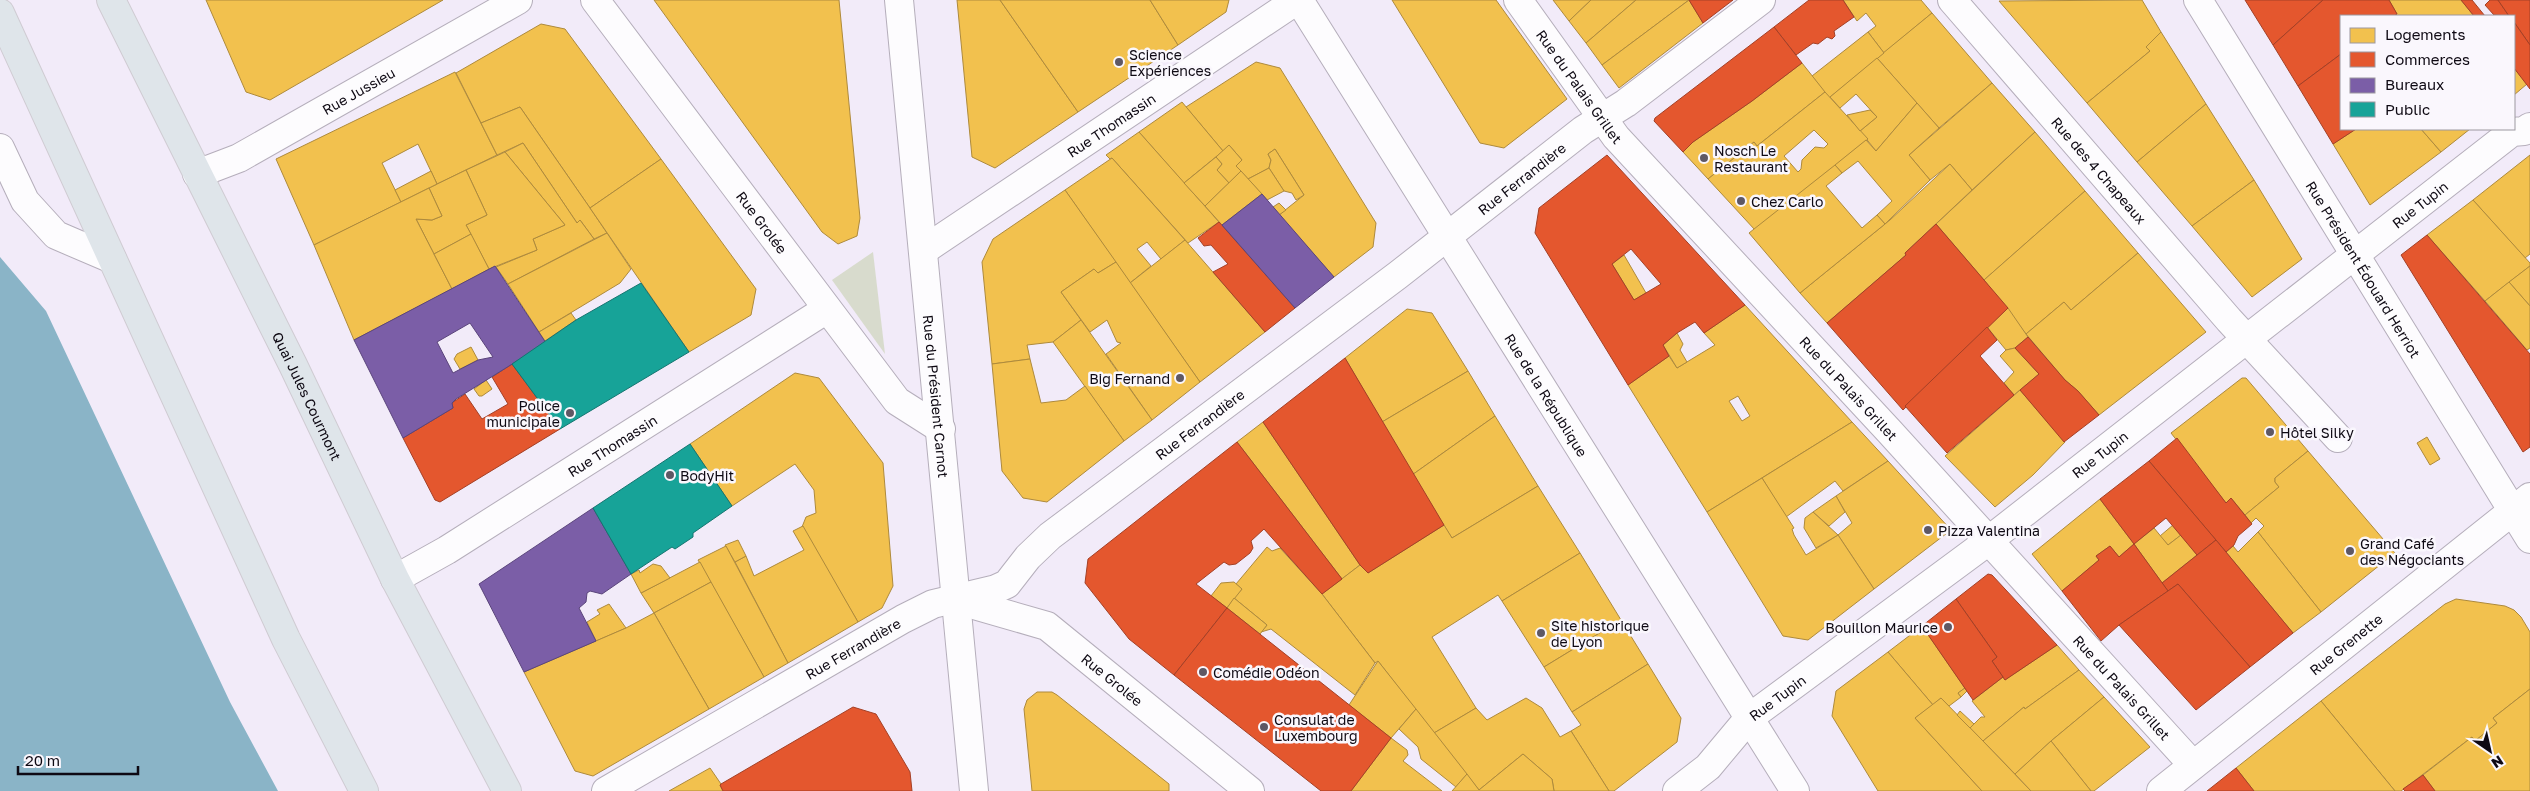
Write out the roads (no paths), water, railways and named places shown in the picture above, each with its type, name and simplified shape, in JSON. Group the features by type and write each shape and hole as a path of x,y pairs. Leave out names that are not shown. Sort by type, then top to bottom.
{"main road":[{"name":"Quai Jules Courmont","path":"111,0 294,365 395,579 507,791"},
{"path":"0,13 286,639 364,791"}],"street":[{"name":"Rue Jussieu","path":"197,174 240,157 518,0"},
{"name":"Rue Grolée","path":"595,0 897,401 941,429"},
{"name":"Rue du Président Carnot","path":"900,0 974,791"},
{"name":"Rue Thomassin","path":"924,250 1298,0"},
{"name":"Rue de la République","path":"1298,0 1795,791"},
{"name":"Rue du Palais Grillet","path":"1518,0 1616,137 1988,540 2192,765"},
{"name":"Rue Ferrandière","path":"606,791 903,619 933,604 996,590 1006,584 1028,557 1050,536 1446,237 1583,130 1603,118 1761,0"},
{"name":"Rue des 4 Chapeaux","path":"1952,0 2247,339 2338,438"},
{"name":"Rue Président Édouard Herriot","path":"2198,0 2356,256 2522,504 2530,539"},
{"name":"Rue Tupin","path":"1676,791 1708,768 1749,718 1988,540 2356,256 2517,129"},
{"path":"0,148 24,201 56,235 112,259"},
{"name":"Rue Thomassin","path":"395,579 447,550 827,308"},
{"name":"Rue Grenette","path":"2161,791 2522,504"},
{"name":"Rue Grolée","path":"957,600 1047,626 1235,787"}],"water":[{"path":"0,257 46,311 230,702 278,791 0,791"}],"place":[{"name":"Science Expériences","path":"1119,62"},
{"name":"Nosch Le Restaurant","path":"1704,158"},
{"name":"Chez Carlo","path":"1741,201"},
{"name":"Big Fernand","path":"1180,378"},
{"name":"Police municipale","path":"570,413"},
{"name":"Hôtel Silky","path":"2270,432"},
{"name":"BodyHit","path":"670,475"},
{"name":"Pizza Valentina","path":"1928,530"},
{"name":"Grand Café des Négociants","path":"2350,551"},
{"name":"Bouillon Maurice","path":"1948,627"},
{"name":"Site historique de Lyon","path":"1541,633"},
{"name":"Comédie Odéon","path":"1203,672"},
{"name":"Consulat de Luxembourg","path":"1264,727"}]}
